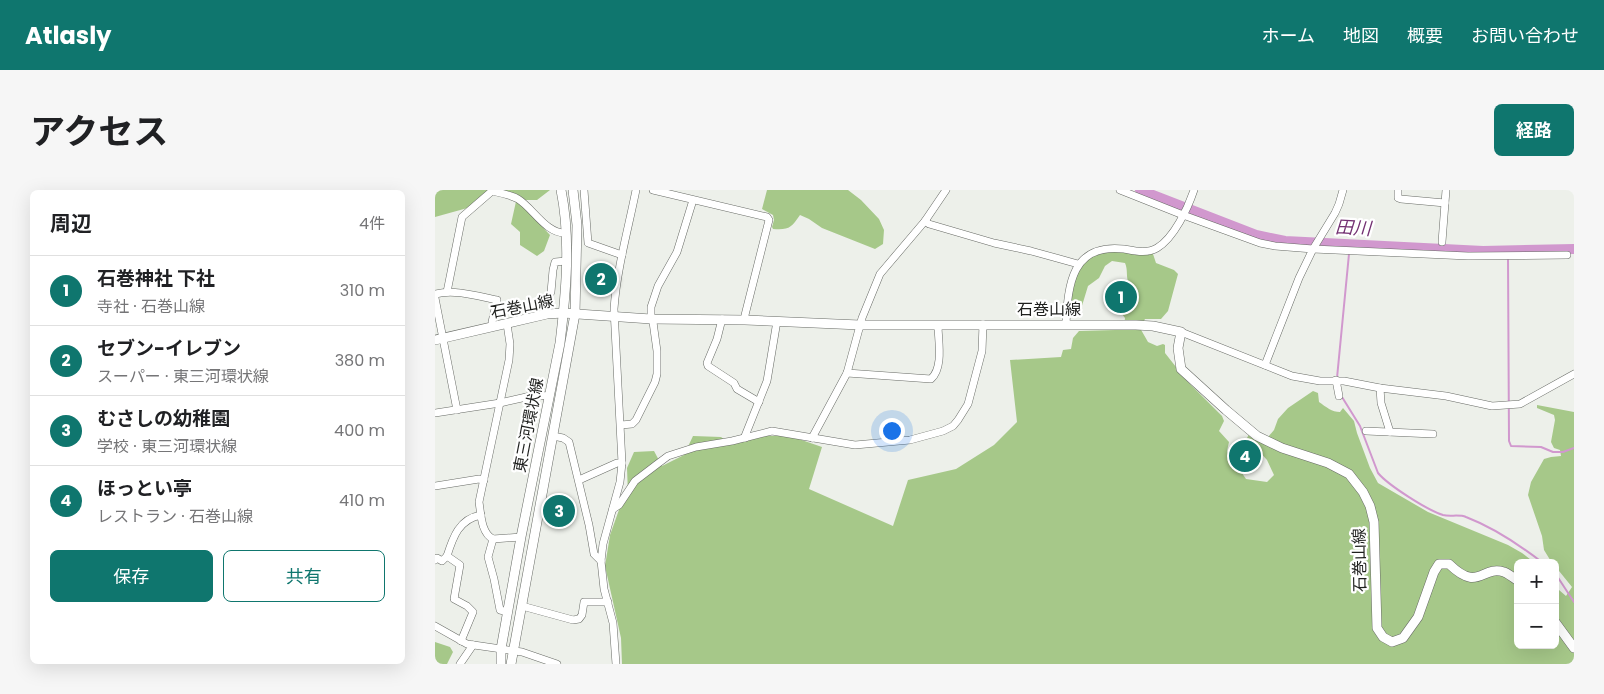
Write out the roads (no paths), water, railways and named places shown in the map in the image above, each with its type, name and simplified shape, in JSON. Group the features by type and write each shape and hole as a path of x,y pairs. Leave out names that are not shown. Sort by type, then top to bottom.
{"main road":[{"name":"東三河環状線","path":"501,664 501,649 521,537 560,343 566,261 566,233 561,190"},
{"name":"東三河環状線","path":"511,664 575,314 577,225 573,190"},
{"name":"石巻山線","path":"439,339 547,314 563,313 651,319 745,320 860,325 1145,325 1181,332 1178,348 1181,369 1213,398 1257,436 1281,448 1328,463 1342,470 1349,474 1363,492 1370,506 1374,522 1375,603 1377,628 1383,637 1392,642 1403,638 1418,617 1434,572 1439,564 1449,564 1456,571 1469,578 1476,578 1494,572 1503,572 1514,579"},
{"path":"1559,627 1574,648"}],"street":[{"path":"447,292 462,217 492,190 516,198 528,207 537,219 558,232 566,233"},
{"path":"583,190 588,243 622,255"},
{"path":"616,664 615,632 603,582 601,561 603,544 613,509 622,464 614,317 616,285 637,190"},
{"path":"653,190 767,217 769,220 745,320"},
{"path":"813,438 847,373 860,325 880,274 925,221 946,190"},
{"path":"1120,190 1260,243 1280,246 1468,256 1567,255"},
{"path":"1066,324 1071,279 1078,264 1092,252 1105,249 1148,252 1157,248 1165,242 1184,214 1194,190"},
{"path":"1265,365 1299,278 1339,204 1343,190"},
{"path":"1398,190 1398,198 1401,199 1445,203"},
{"path":"1441,242 1446,190"},
{"path":"621,424 633,424 655,382 658,362 651,319 651,307 658,286 677,252 693,200"},
{"path":"925,221 929,224 994,243 1078,264"},
{"path":"551,292 555,262 566,261"},
{"path":"435,294 447,292 497,300 492,322 493,326"},
{"path":"435,298 439,339 457,410"},
{"path":"722,320 717,339 707,363 708,366 734,383 737,390 759,402"},
{"path":"745,438 767,382 777,321"},
{"path":"507,324 510,344 509,360 479,502 486,534 493,539 521,537"},
{"path":"847,373 931,379 934,377 939,362 938,324"},
{"path":"613,509 619,505 635,481 669,456 696,447 771,431 841,444 873,444 910,440 943,431 953,426 969,404 981,351 983,324"},
{"path":"1181,332 1305,380 1320,382 1344,380 1380,388 1439,394 1486,405 1520,404 1574,374"},
{"path":"1336,380 1339,396"},
{"path":"1380,388 1381,403 1390,432"},
{"path":"435,413 500,403 535,395 549,396"},
{"path":"1366,431 1433,434"},
{"path":"553,436 563,438 569,442 594,554 601,561"},
{"path":"579,480 617,463 622,464"},
{"path":"435,486 479,479 484,480"},
{"path":"435,560 437,558 442,561 447,556 457,528 463,523 481,515"},
{"path":"493,539 488,557 499,610 508,612"},
{"path":"447,556 460,565 454,598 473,612 461,642"},
{"path":"522,606 573,620 579,619 582,615 584,602 608,602"},
{"path":"435,626 461,642 534,655 557,664"},
{"path":"460,664 473,645"}],"waterway":[{"name":"田川","path":"1140,190 1256,235 1285,241 1483,251 1574,249"},
{"path":"1337,378 1349,254"},
{"path":"1508,258 1509,441 1511,446 1541,447 1553,452 1563,452 1574,448"},
{"path":"1342,397 1360,426 1378,473 1390,484 1408,497 1436,512 1446,516 1463,516 1496,531 1537,559"},
{"path":"1559,579 1574,602"}],"place":[{"name":"セブン-イレブン","path":"601,279"},
{"name":"石巻神社 下社","path":"1121,297"},
{"name":"ほっとい亭","path":"1245,456"},
{"name":"むさしの幼稚園","path":"559,511"}]}
